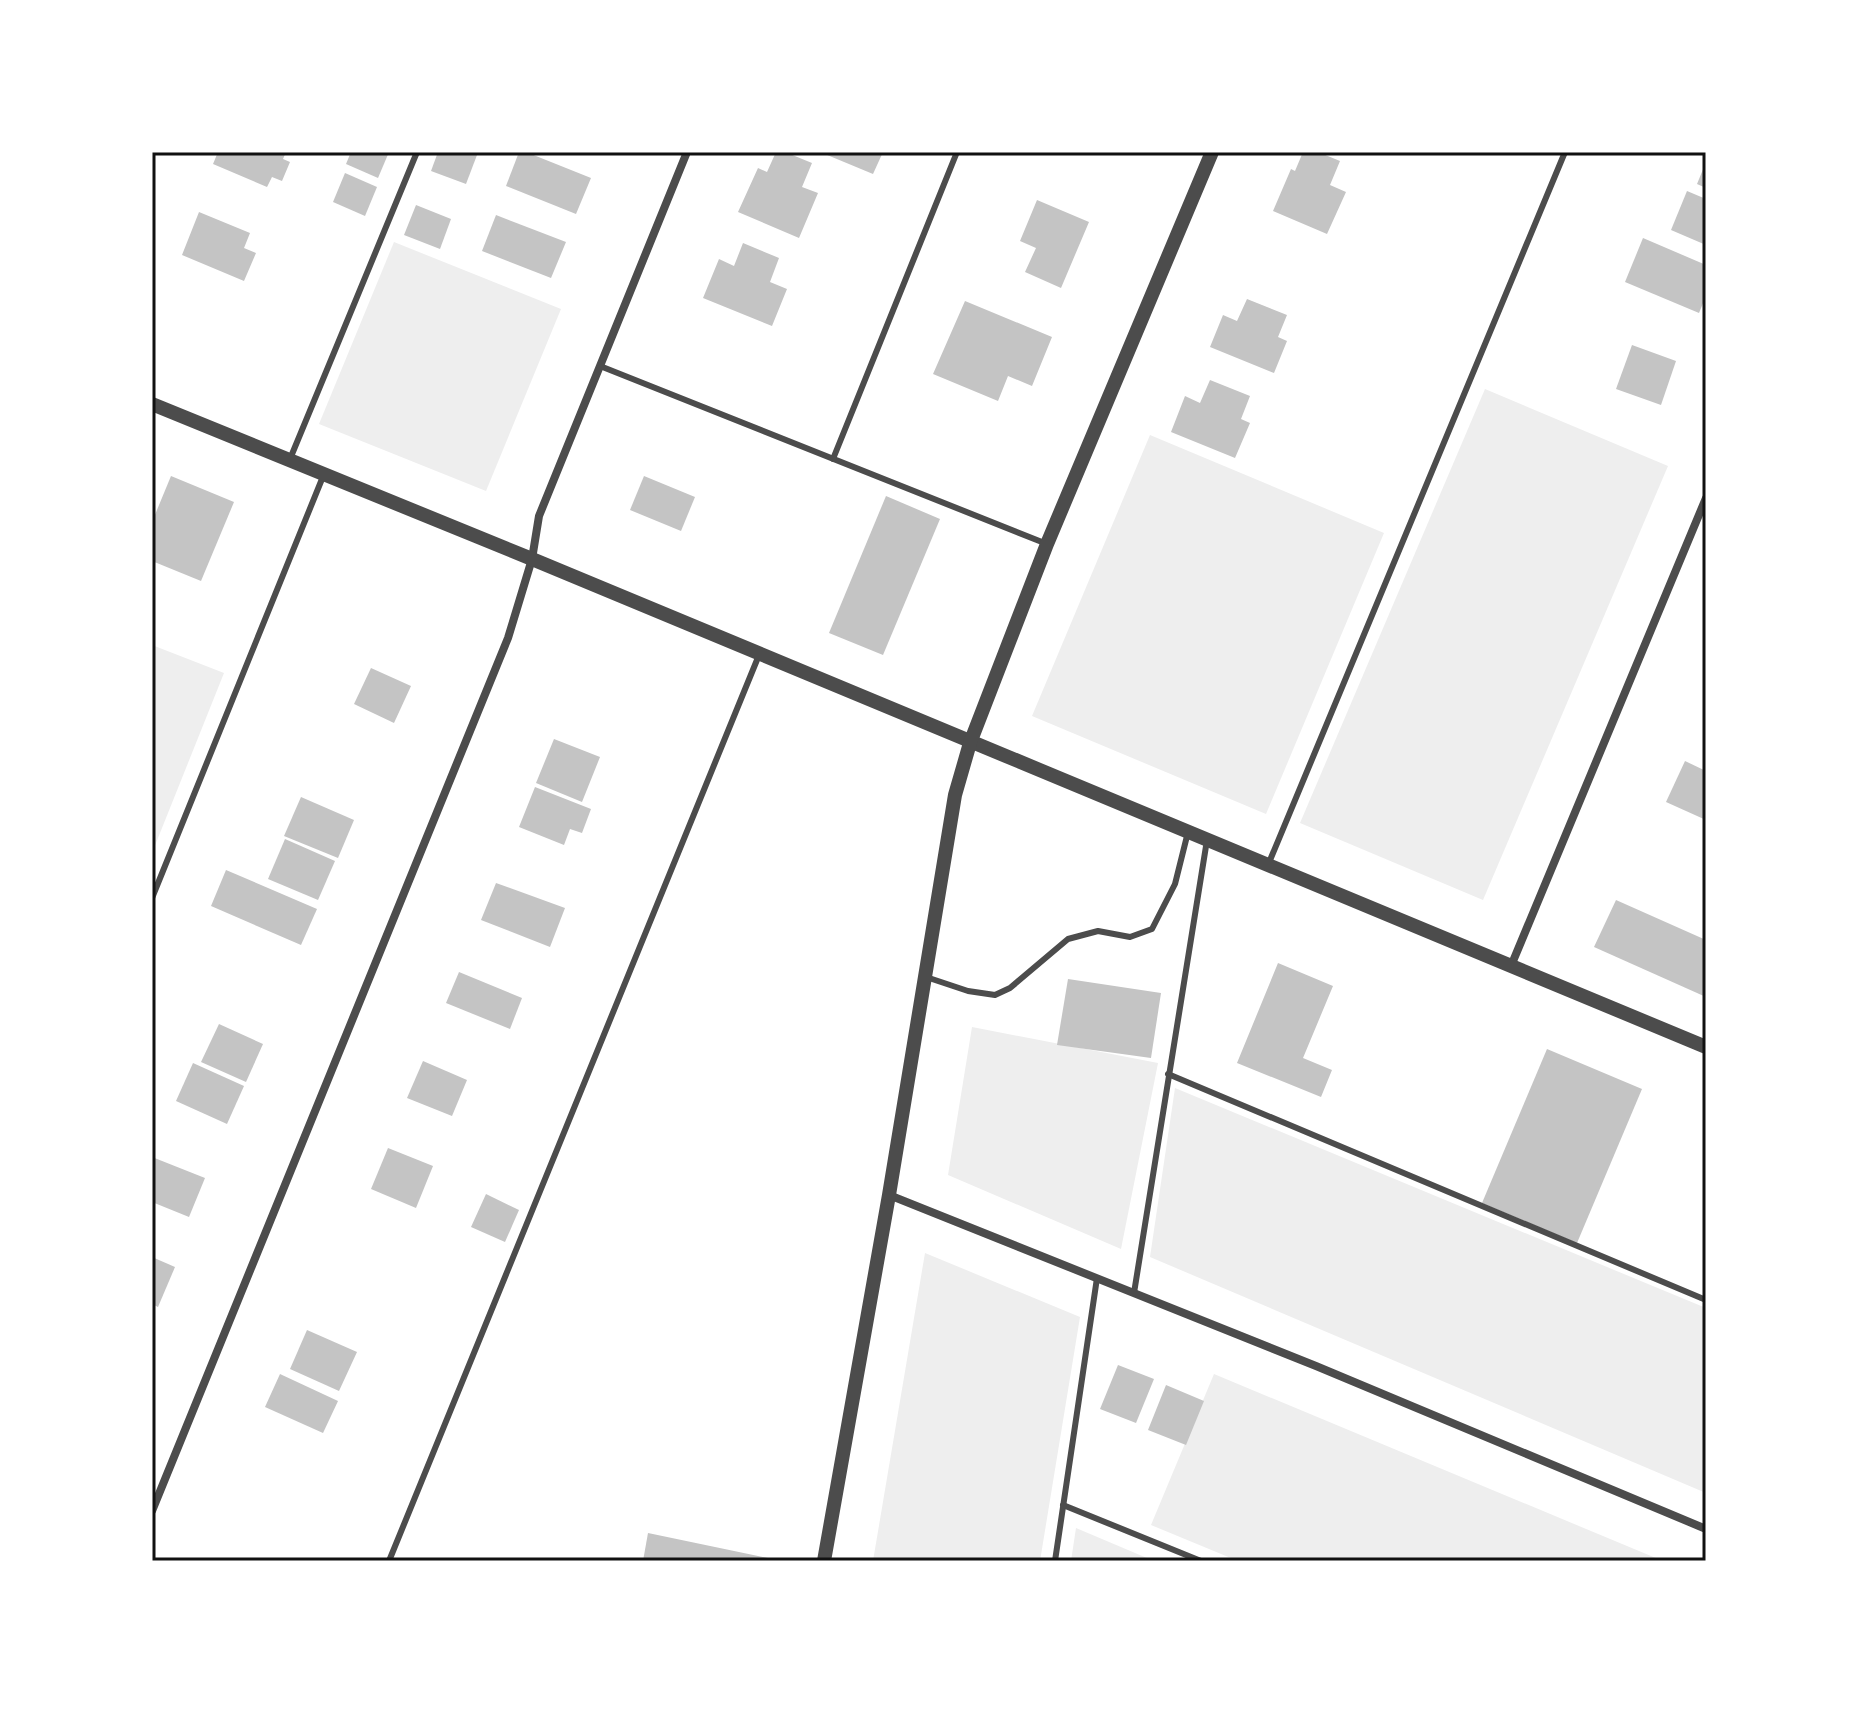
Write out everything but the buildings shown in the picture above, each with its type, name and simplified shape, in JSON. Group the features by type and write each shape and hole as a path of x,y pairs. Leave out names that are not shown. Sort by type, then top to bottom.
{"street":[{"path":"152,1511 508,638 532,559 539,516 687,152"},
{"path":"824,1561 955,795 970,743 1047,544 1212,152"},
{"path":"152,404 1706,1047"},
{"path":"1511,966 1706,498"},
{"path":"889,1195 1706,1529"}],"lane":[{"path":"290,460 417,152"},
{"path":"833,459 957,152"},
{"path":"1267,865 1565,152"},
{"path":"600,366 1047,544"},
{"path":"152,898 324,474"},
{"path":"389,1561 759,655"},
{"path":"926,977 968,991 995,995 1010,988 1068,939 1098,931 1130,937 1152,929 1175,884 1188,832"},
{"path":"1134,1293 1207,840"},
{"path":"1168,1074 1706,1300"},
{"path":"1055,1561 1097,1278"},
{"path":"1063,1505 1201,1561"}],"shaded area":[{"path":"394,242 561,309 486,491 319,424"},
{"path":"1485,389 1668,466 1483,900 1300,823"},
{"path":"1150,435 1384,533 1266,814 1032,716"},
{"path":"152,645 224,673 152,853"},
{"path":"972,1027 1158,1063 1121,1249 948,1175"},
{"path":"1175,1088 1706,1308 1706,1493 1150,1257"},
{"path":"925,1253 1080,1317 1040,1561 873,1561"},
{"path":"1214,1374 1663,1561 1238,1561 1151,1525"},
{"path":"1076,1528 1154,1561 1071,1561"}]}
